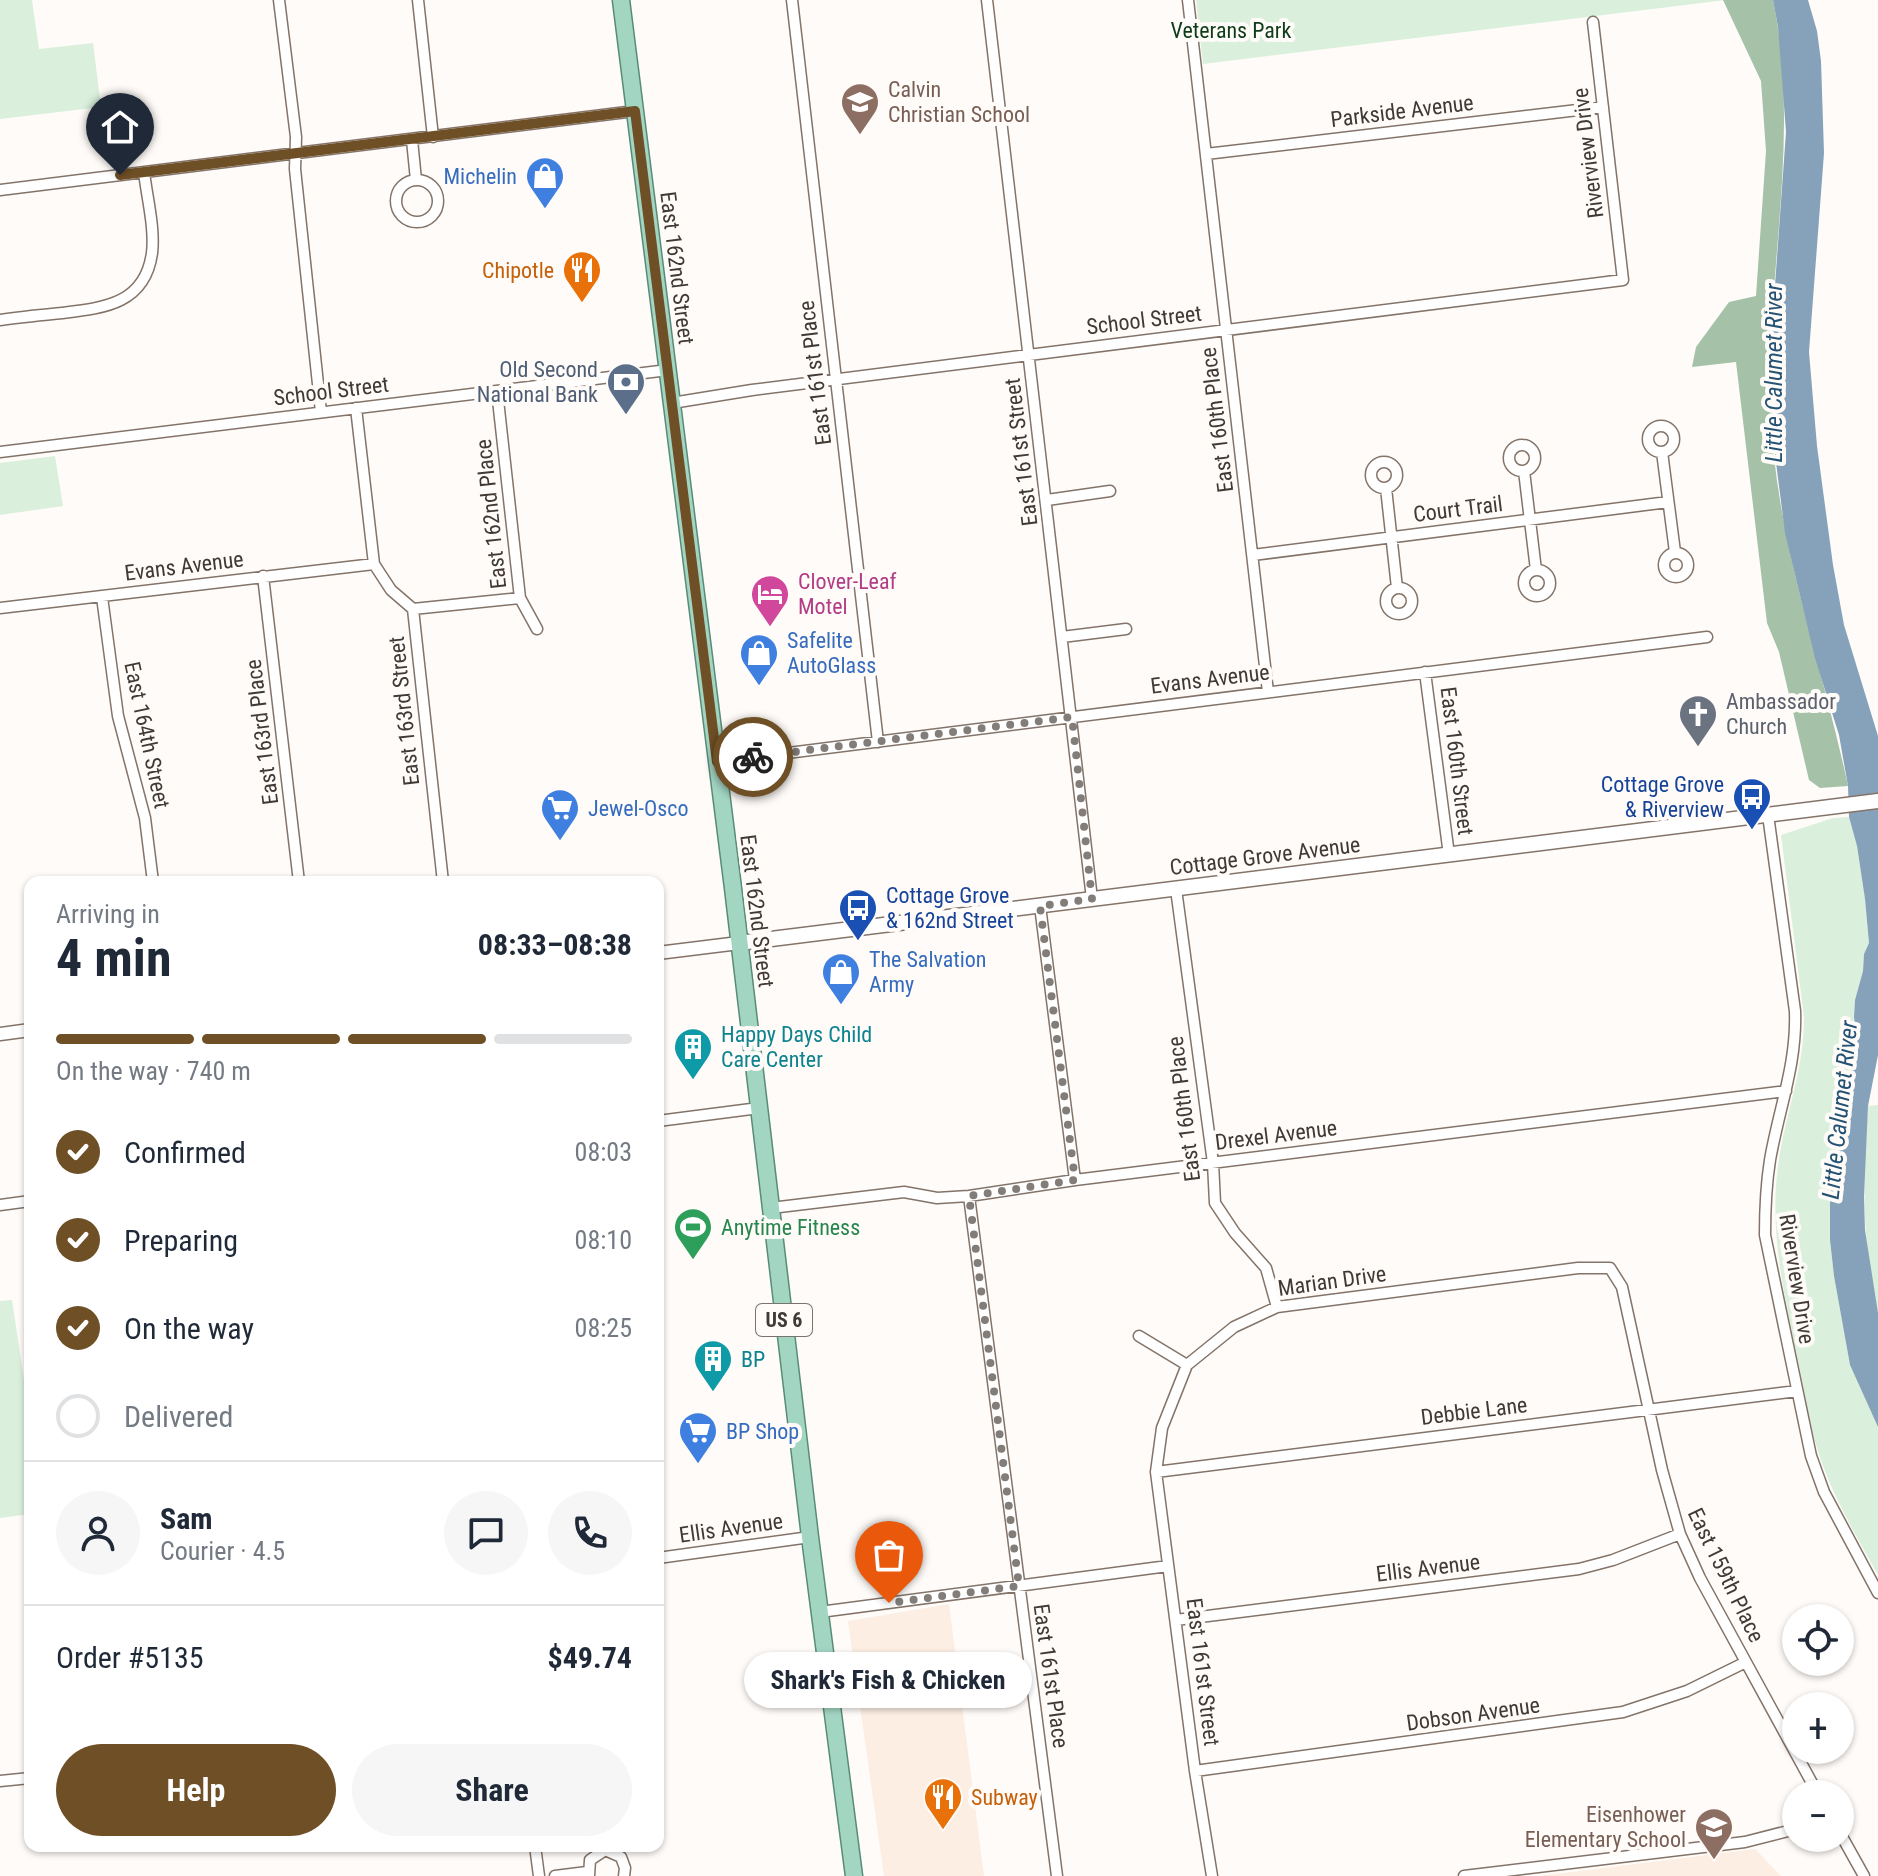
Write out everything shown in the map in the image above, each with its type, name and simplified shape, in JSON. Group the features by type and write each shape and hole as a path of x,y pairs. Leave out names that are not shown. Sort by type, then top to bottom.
{"main road":[{"name":"East 162nd Street","path":"621,0 854,1876"},
{"name":"Cottage Grove Avenue","path":"739,943 1878,801"}],"street":[{"path":"279,0 296,137 294,155 321,412"},
{"path":"418,0 433,137"},
{"name":"East 161st Place","path":"792,0 878,742"},
{"name":"East 161st Street","path":"987,0 1092,899"},
{"name":"East 160th Place","path":"1188,0 1268,692"},
{"name":"Riverview Drive","path":"1593,22 1623,280"},
{"name":"Parkside Avenue","path":"1206,154 1603,107"},
{"path":"0,190 635,111"},
{"path":"412,140 416,180"},
{"path":"0,320 108,306 125,298 140,285 153,250 144,172"},
{"path":"416,180 429,184 438,201 435,213 418,222 401,214 397,202 400,190 416,180"},
{"name":"School Street","path":"672,403 1623,280"},
{"name":"School Street","path":"0,452 668,370"},
{"name":"East 162nd Place","path":"497,391 520,598 537,629"},
{"path":"356,408 374,564"},
{"path":"1662,452 1675,552"},
{"path":"1524,471 1536,570"},
{"path":"1386,488 1397,588"},
{"path":"1047,500 1110,491"},
{"name":"Court Trail","path":"1253,555 1668,502"},
{"name":"Evans Avenue","path":"0,608 374,564"},
{"name":"East 163rd Street","path":"374,564 391,590 413,609 442,876"},
{"name":"East 163rd Place","path":"263,576 298,876"},
{"name":"East 164th Street","path":"102,597 118,716 145,818 152,876"},
{"path":"413,609 520,598"},
{"path":"1062,637 1126,629"},
{"name":"Evans Avenue","path":"717,762 1707,637"},
{"name":"East 160th Street","path":"1425,672 1449,855"},
{"name":"Riverview Drive","path":"1768,815 1795,1011 1794,1057 1766,1185 1765,1235 1811,1456 1824,1492 1878,1593"},
{"name":"East 160th Place","path":"1176,889 1213,1163 1215,1203 1235,1233 1266,1268 1277,1307"},
{"path":"1040,906 1075,1180"},
{"name":"Cottage Grove Avenue","path":"664,952 739,943"},
{"path":"0,1034 24,1031"},
{"name":"Drexel Avenue","path":"771,1208 904,1192 937,1198 969,1196 1786,1091"},
{"path":"664,1120 759,1108"},
{"name":"East 161st Place","path":"969,1196 1057,1876"},
{"path":"0,1205 24,1202"},
{"name":"Marian Drive","path":"1156,1472 1162,1428 1187,1365 1234,1327 1277,1307 1578,1268 1610,1268"},
{"name":"East 159th Place","path":"1610,1268 1622,1287 1664,1481 1680,1534 1700,1578 1810,1780"},
{"path":"1139,1336 1187,1365"},
{"name":"Debbie Lane","path":"1156,1472 1797,1391"},
{"name":"East 161st Street","path":"1156,1472 1195,1771 1212,1876"},
{"name":"Ellis Avenue","path":"1176,1620 1579,1569 1613,1560 1680,1534"},
{"name":"Ellis Avenue","path":"664,1557 810,1537"},
{"path":"820,1612 1168,1566"},
{"name":"Dobson Avenue","path":"1195,1771 1623,1712 1687,1691 1746,1662"},
{"path":"0,1781 24,1779"},
{"path":"1464,1876 1745,1842 1782,1833"},
{"path":"536,1852 539,1876"},
{"path":"555,1876 588,1874 594,1855 607,1852"},
{"path":"612,1852 624,1862 624,1876"},
{"path":"1851,1852 1864,1876"}],"shaded area":[{"path":"949,1604 984,1876 884,1876 848,1621"},
{"name":"Eisenhower Elementary School","path":"1755,1849 1781,1876 1540,1876"}],"green space":[{"path":"0,0 32,0 39,49 93,43 101,107 0,119"},
{"name":"Veterans Park","path":"1196,0 1726,0 1203,64"},
{"path":"1723,0 1773,0 1781,52 1784,104 1770,366 1775,465 1791,557 1848,786 1820,788 1809,780 1779,652 1767,623 1736,362 1692,367 1696,347 1729,302 1756,296 1766,151 1761,81"},
{"path":"55,456 63,506 0,515 0,463"},
{"path":"1849,817 1857,846 1869,943 1855,1000 1856,1064 1849,1070 1837,1112 1830,1240 1850,1365 1878,1427 1878,1575 1835,1494 1815,1442 1784,1291 1776,1216 1778,1166 1798,1074 1804,1017 1781,835 1833,818"},
{"path":"1878,1105 1878,1313 1866,1236 1864,1184 1868,1106"},
{"path":"12,1300 24,1380 24,1515 0,1518 0,1301"}],"water":[{"name":"Little Calumet River","path":"1773,0 1808,0 1817,31 1824,153 1809,352 1817,446 1844,625 1878,736 1878,1055 1868,1106 1864,1197 1865,1230 1878,1313 1878,1427 1850,1365 1830,1240 1837,1112 1849,1070 1856,1063 1855,1000 1869,943 1839,735 1815,658 1785,533 1771,423 1769,379 1786,132"}],"way so far":[{"path":"753,757 1072,717 1092,899 1040,906 1075,1180 969,1196 1019,1586 889,1603"}],"place":[{"name":"Calvin Christian School","path":"860,136"},
{"name":"Michelin","path":"545,210"},
{"name":"Chipotle","path":"582,304"},
{"name":"Old Second National Bank","path":"626,416"},
{"name":"Clover-Leaf Motel","path":"770,628"},
{"name":"Safelite AutoGlass","path":"759,687"},
{"name":"Ambassador Church","path":"1698,748"},
{"name":"Cottage Grove & Riverview","path":"1752,831"},
{"name":"Jewel-Osco","path":"560,842"},
{"name":"Cottage Grove & 162nd Street","path":"858,942"},
{"name":"The Salvation Army","path":"841,1006"},
{"name":"Happy Days Child Care Center","path":"693,1081"},
{"name":"Anytime Fitness","path":"693,1261"},
{"name":"BP","path":"713,1393"},
{"name":"BP Shop","path":"698,1465"},
{"name":"Shark's Fish & Chicken","path":"889,1603"},
{"name":"Subway","path":"943,1831"},
{"name":"Eisenhower Elementary School","path":"1714,1861"}],"route":[{"path":"120,175 635,111 717,762 753,757"}]}
